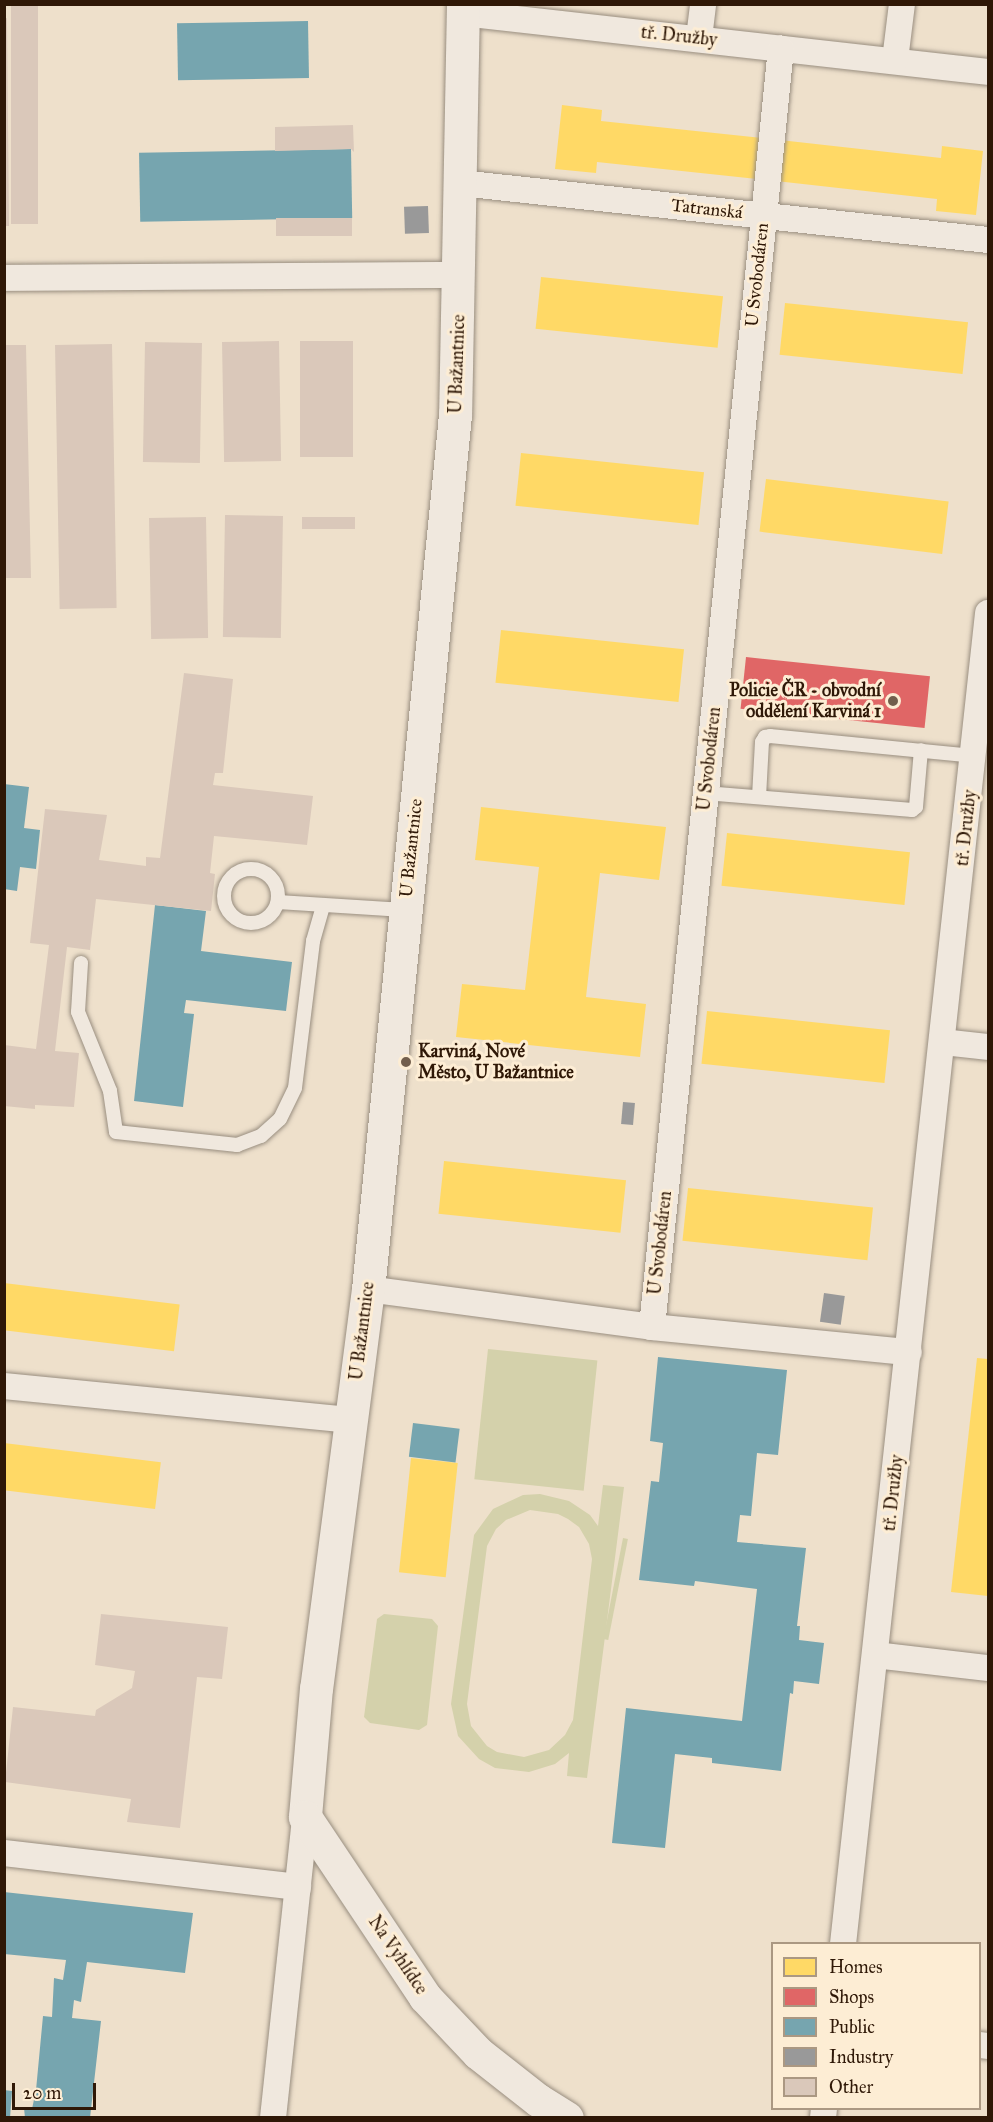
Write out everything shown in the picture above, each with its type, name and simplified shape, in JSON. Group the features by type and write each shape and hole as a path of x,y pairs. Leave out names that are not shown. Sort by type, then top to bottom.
{"street":[{"path":"699,38 703,4"},
{"path":"895,60 902,4"},
{"name":"tř. Družby","path":"463,9 988,72"},
{"name":"U Bažantnice","path":"305,1817 316,1688 368,1289 404,910 456,415 463,9"},
{"name":"U Svobodáren","path":"652,1327 763,214 782,48"},
{"name":"Tatranská","path":"460,183 988,240"},
{"path":"4,278 460,274"},
{"name":"tř. Družby","path":"843,1942 988,613"},
{"path":"943,1042 988,1047"},
{"path":"368,1289 652,1327 909,1352"},
{"path":"4,1386 351,1420"},
{"path":"875,1655 988,1668"},
{"path":"273,2118 305,1817"},
{"name":"Na Vyhlídce","path":"305,1817 425,1997 478,2053 538,2100 567,2118"},
{"path":"4,1853 298,1887"}],"lane":[{"path":"759,797 762,742 770,736 973,756"},
{"path":"705,793 912,810 916,807 921,750"},
{"path":"247,869 256,869 271,878 278,893 278,902 268,918 251,924 234,918 228,910 224,892 232,877 247,869"},
{"path":"278,902 404,910"},
{"path":"81,963 78,1012 110,1091 116,1132 237,1145 261,1136 280,1119 295,1088 313,941 323,906"}],"shaded area":[{"path":"488,1349 597,1360 584,1491 474,1479"},
{"path":"603,1485 624,1487 587,1778 567,1776 569,1753 555,1764 529,1772 495,1768 479,1759 458,1736 451,1704 474,1535 493,1509 523,1495 540,1494 569,1501 590,1515 598,1526","holes":["530,1510 558,1514 579,1527 589,1544 592,1559 573,1720 565,1735 549,1750 524,1757 497,1752 487,1746 471,1726 467,1704 487,1546 496,1529 506,1520"]},
{"path":"623,1538 628,1539 608,1640 603,1639"},
{"path":"384,1614 432,1619 438,1626 427,1725 419,1730 370,1723 364,1717 377,1619"}],"building: Homes":[{"path":"562,105 602,110 601,121 941,158 942,146 983,151 976,215 936,211 937,199 776,181 597,162 596,173 555,169"},
{"path":"541,277 723,296 718,348 536,329"},
{"path":"785,303 968,322 963,374 780,355"},
{"path":"521,453 704,472 698,525 515,506"},
{"path":"766,479 949,501 942,554 760,532"},
{"path":"501,630 684,649 678,702 495,683"},
{"path":"481,807 666,827 659,880 600,873 586,997 646,1004 640,1057 456,1037 462,984 525,990 539,867 475,860"},
{"path":"727,833 910,852 904,905 721,886"},
{"path":"707,1011 890,1030 884,1083 701,1064"},
{"path":"444,1161 626,1180 620,1233 438,1214"},
{"path":"688,1188 873,1207 867,1260 682,1241"},
{"path":"4,1283 180,1305 174,1351 4,1330"},
{"path":"977,1358 988,1359 988,1596 951,1592"},
{"path":"4,1443 161,1462 155,1509 4,1490"},
{"path":"411,1458 458,1463 446,1577 399,1572"}],"building: Shops":[{"path":"746,657 930,676 925,728 741,709"}],"building: Public":[{"path":"308,21 309,78 178,80 177,23"},
{"path":"351,149 352,218 140,222 139,153"},
{"path":"4,784 29,787 24,828 40,830 36,869 20,867 17,891 4,889"},
{"path":"155,905 206,911 201,951 292,962 286,1011 186,1000 184,1013 194,1014 183,1107 134,1101"},
{"path":"658,1357 787,1370 778,1455 757,1453 751,1516 740,1515 737,1542 806,1548 797,1626 800,1626 799,1640 824,1643 819,1684 794,1681 793,1694 790,1693 781,1771 712,1763 712,1758 675,1754 665,1848 612,1843 626,1708 742,1721 757,1589 695,1581 694,1586 639,1580 651,1481 659,1482 663,1443 650,1441"},
{"path":"413,1423 460,1429 456,1462 409,1457"},
{"path":"4,1892 193,1913 185,1973 87,1962 81,2002 74,2000 72,2018 101,2021 90,2118 25,2118 24,2108 32,2109 36,2090 43,2016 52,2017 54,1978 63,1980 66,1960 4,1954"},
{"path":"4,2090 12,2091 10,2118 4,2118"}],"building: Industry":[{"path":"428,206 429,233 405,234 404,207"},
{"path":"623,1102 635,1103 633,1125 621,1124"},
{"path":"824,1293 845,1296 841,1325 820,1322"}],"building: Other":[{"path":"11,4 38,4 38,224 11,224"},
{"path":"7,18 9,226 4,226 4,19"},
{"path":"353,125 354,152 351,149 275,151 275,127"},
{"path":"276,218 352,218 352,236 276,236"},
{"path":"279,341 281,461 224,462 222,342"},
{"path":"300,341 353,341 353,457 300,457"},
{"path":"145,342 202,343 200,463 143,462"},
{"path":"112,344 117,608 60,609 55,345"},
{"path":"4,345 26,345 31,578 4,578"},
{"path":"225,515 283,516 281,638 223,637"},
{"path":"206,517 208,638 151,639 149,518"},
{"path":"302,517 355,517 355,529 302,529"},
{"path":"184,673 233,679 223,773 215,773 213,785 313,796 307,845 214,836 210,873 215,874 211,911 96,899 90,950 67,947 55,1051 79,1053 74,1107 35,1105 35,1109 4,1106 4,1045 36,1049 49,945 30,943 45,809 107,815 99,860 146,866 146,857 160,858"},
{"path":"101,1614 228,1627 222,1679 197,1677 180,1828 127,1822 131,1799 5,1782 13,1707 95,1716 96,1710 132,1688 135,1671 95,1665"}],"place":[{"name":"Policie ČR - obvodní oddělení Karviná 1","path":"893,701"},
{"name":"Karviná, Nové Město, U Bažantnice","path":"406,1062"}]}
